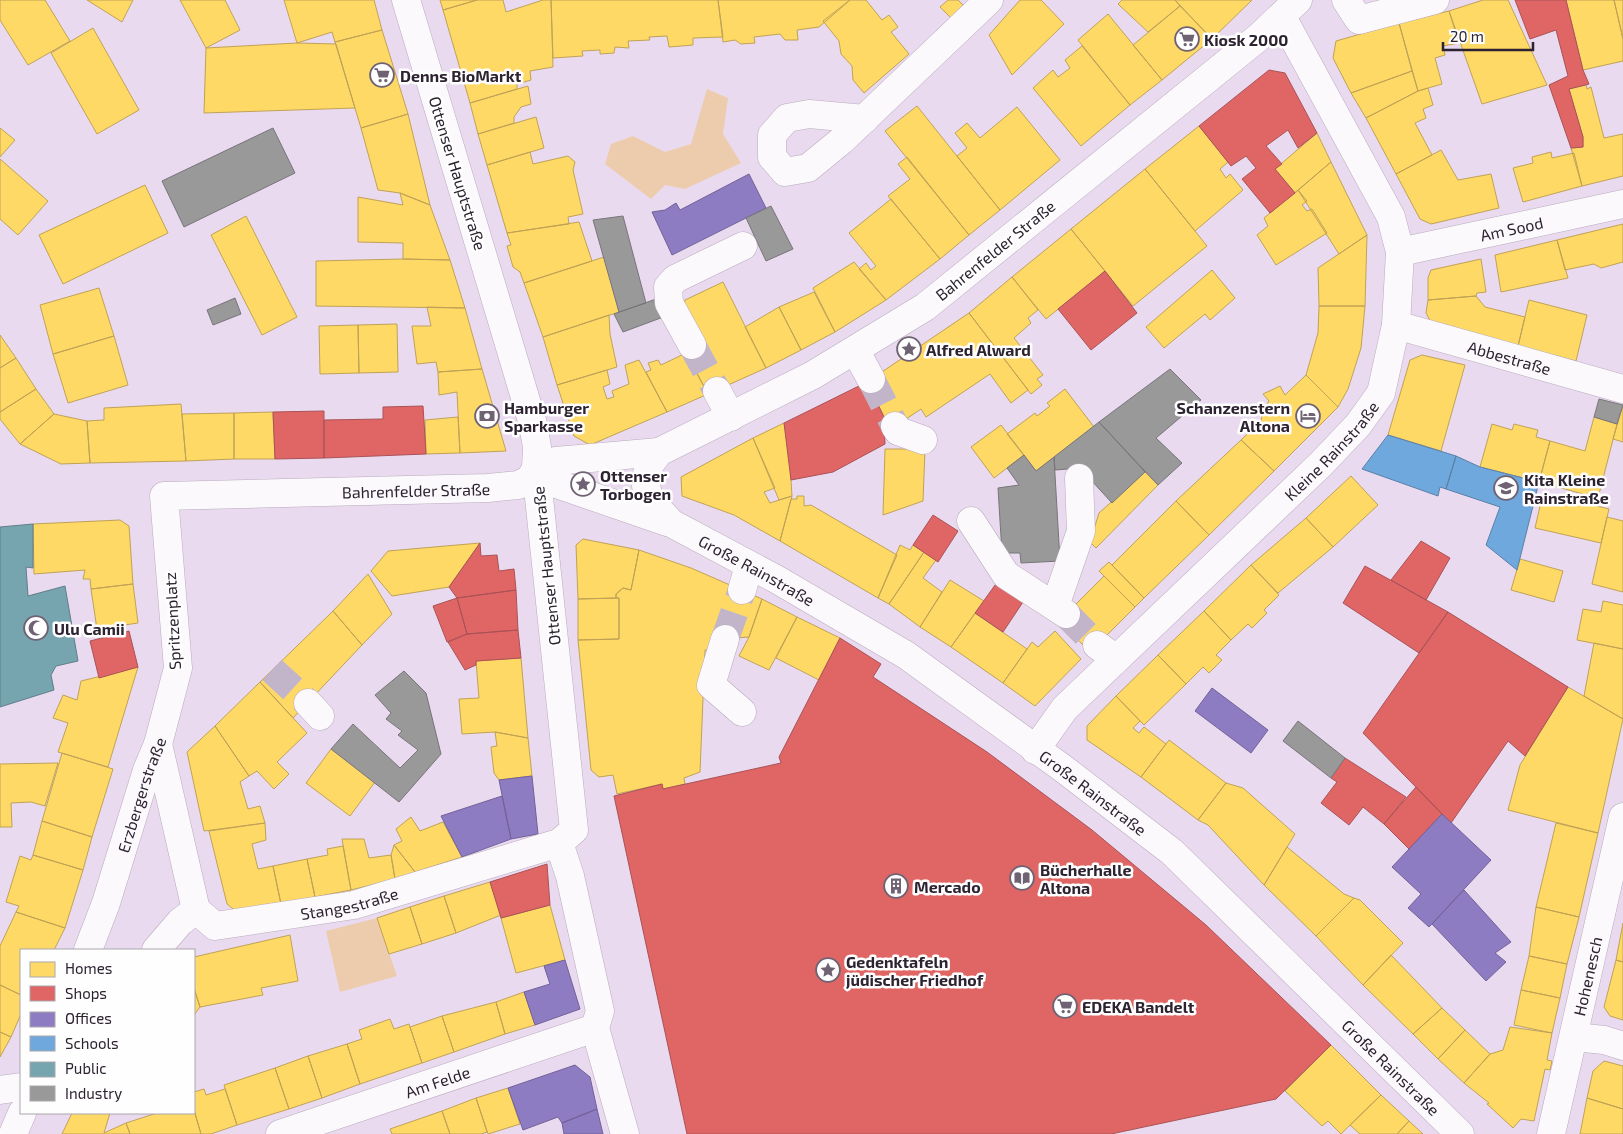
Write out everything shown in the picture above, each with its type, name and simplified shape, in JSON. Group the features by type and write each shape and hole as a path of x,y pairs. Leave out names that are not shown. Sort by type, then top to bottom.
{"street":[{"name":"Ottenser Hauptstraße","path":"406,0 533,424 537,447 536,469 574,830 559,843"},
{"path":"865,119 989,0"},
{"path":"1346,0 1359,20 1435,0"},
{"name":"Bahrenfelder Straße","path":"164,496 488,488 518,485 529,480 536,469 556,461 659,452 813,376 925,307 1259,37 1290,8"},
{"name":"Kleine Rainstraße","path":"1035,750 1107,652 1321,464 1358,425 1381,393 1396,325 1400,252 1391,218 1290,8"},
{"name":"Am Sood","path":"1400,252 1623,204"},
{"path":"692,345 669,303 668,287 676,279 743,246"},
{"name":"Abbestraße","path":"1396,325 1623,389"},
{"path":"855,350 871,379"},
{"path":"717,390 731,417"},
{"path":"895,426 898,431 924,440"},
{"name":"Große Rainstraße","path":"659,452 650,464 645,481 649,500 671,523 745,578 776,578 906,655 1061,767 1188,866 1460,1134"},
{"name":"Große Rainstraße","path":"536,469 548,481 671,523"},
{"path":"970,521 1006,575 1060,610 1081,531 1079,478"},
{"name":"Spritzenplatz","path":"158,744 178,668 164,496"},
{"path":"724,639 711,684 742,712"},
{"name":"Erzbergerstraße","path":"158,744 196,910"},
{"name":"Erzbergerstraße","path":"88,949 106,903 147,770 158,744"},
{"name":"Hohenesch","path":"1551,1134 1623,817"},
{"path":"559,843 570,876 600,1011 595,1028 625,1134"},
{"name":"Stangestraße","path":"196,910 215,926 354,906 559,843"},
{"path":"157,949 180,922 196,910"},
{"name":"Am Felde","path":"280,1134 595,1028"},
{"path":"1574,1037 1623,1046"},
{"path":"0,1090 20,1087"},
{"path":"14,1134 22,1114"}],"shaded area":[{"path":"707,89 728,98 723,134 741,163 685,189 665,185 651,199 605,164 611,144 633,136 665,152 691,144"},
{"path":"377,918 397,976 340,992 326,931"}],"building: Homes":[{"path":"0,0 45,0 70,41 28,65 0,20"},
{"path":"87,0 133,0 122,22"},
{"path":"180,0 225,0 240,30 206,48"},
{"path":"284,0 374,0 382,30 335,42 332,32 297,43"},
{"path":"440,0 477,0 443,10"},
{"path":"477,0 503,0 506,12 543,0 551,0 553,67 530,71 531,80 517,84 517,89 470,103 443,10"},
{"path":"551,0 718,0 723,37 693,38 693,45 669,47 667,36 649,37 650,40 628,41 629,48 615,47 614,53 600,54 600,50 582,51 583,56 553,58"},
{"path":"718,0 850,0 819,27 797,30 798,40 785,40 780,34 754,37 755,43 741,44 735,40 723,42"},
{"path":"850,0 866,0 882,20 889,15 898,27 891,32 909,54 864,93 853,80 852,66 841,54 839,41 823,21"},
{"path":"948,0 958,0 964,6 951,18 940,7"},
{"path":"1020,0 1041,0 1064,24 1012,75 989,35"},
{"path":"1122,0 1175,0 1180,6 1148,32 1118,4"},
{"path":"1175,0 1252,0 1212,39"},
{"path":"1483,0 1508,0 1547,85 1482,104 1449,11"},
{"path":"1566,0 1614,0 1623,39 1623,61 1583,70"},
{"path":"1614,0 1623,0 1623,39"},
{"path":"1180,6 1212,39 1162,80 1133,45"},
{"path":"1449,11 1459,43 1443,46 1445,55 1435,58 1442,84 1418,91 1399,23"},
{"path":"1108,14 1162,80 1130,105 1078,40"},
{"path":"1399,23 1412,71 1351,93 1333,58 1336,41"},
{"path":"93,28 139,110 97,134 51,53"},
{"path":"382,30 408,114 361,128 335,42"},
{"path":"297,43 336,44 355,108 204,113 206,48"},
{"path":"1082,46 1130,105 1081,146 1033,88 1053,70 1058,77 1070,68 1065,60"},
{"path":"1412,71 1418,91 1366,118 1351,93"},
{"path":"1586,85 1587,89 1591,87 1604,138 1623,134 1623,176 1582,186 1571,148 1583,147 1583,137 1569,89"},
{"path":"528,86 531,104 521,107 514,117 514,123 478,134 470,103"},
{"path":"1428,88 1433,105 1423,109 1426,118 1415,123 1432,155 1396,174 1366,118 1418,91"},
{"path":"917,106 1000,210 969,235 885,131"},
{"path":"1017,107 1060,160 1000,210 957,156 967,148 955,133 967,123 980,138"},
{"path":"408,114 430,205 400,193 378,190 361,128"},
{"path":"536,117 544,148 487,165 478,134"},
{"path":"1199,126 1228,162 1220,169 1226,178 1230,174 1243,190 1195,231 1145,169"},
{"path":"0,128 15,140 0,157"},
{"path":"1317,133 1331,162 1295,193 1275,169"},
{"path":"1441,150 1458,180 1491,174 1499,208 1431,224 1420,219 1396,174"},
{"path":"530,152 533,164 568,156 575,162 573,170 583,214 568,217 569,224 507,233 487,165"},
{"path":"1551,152 1552,158 1574,153 1582,186 1523,202 1513,168 1533,163 1532,157"},
{"path":"907,157 969,235 940,259 888,196 910,179 898,164"},
{"path":"0,159 48,201 18,235 0,219"},
{"path":"1331,162 1367,235 1339,254 1298,190"},
{"path":"1145,169 1207,246 1133,306 1071,229"},
{"path":"145,185 168,233 63,284 39,235"},
{"path":"1298,190 1307,201 1302,205 1307,211 1312,209 1327,233 1276,265 1257,235 1268,226 1264,218"},
{"path":"400,193 430,205 450,260 403,259 403,243 358,242 358,197 403,205"},
{"path":"891,199 940,259 886,300 859,269 866,263 871,270 876,266 849,233"},
{"path":"246,216 297,317 262,335 211,235"},
{"path":"579,222 592,261 524,283 520,272 513,267 507,246 511,245 507,233"},
{"path":"1623,224 1623,262 1601,268 1594,264 1565,270 1557,240"},
{"path":"1071,229 1105,271 1046,319 1012,277"},
{"path":"1367,235 1365,306 1319,306 1318,268"},
{"path":"1557,240 1568,278 1501,292 1495,255"},
{"path":"604,257 619,312 543,337 524,283"},
{"path":"1481,259 1486,292 1477,293 1476,296 1428,300 1428,278 1431,270"},
{"path":"450,260 465,308 316,306 316,261"},
{"path":"854,262 886,300 835,332 813,288"},
{"path":"1212,270 1235,298 1210,320 1205,314 1164,348 1146,327"},
{"path":"1012,277 1038,310 1028,318 1031,323 1014,338 1043,375 1037,379 1042,385 1031,394 969,313"},
{"path":"723,282 766,368 708,394 684,349 683,313 685,300"},
{"path":"99,288 114,336 53,354 40,305"},
{"path":"814,292 835,332 801,350 779,307"},
{"path":"1476,296 1485,307 1525,317 1518,346 1432,324 1426,313 1428,300"},
{"path":"1529,300 1587,315 1576,361 1518,346"},
{"path":"1319,306 1365,306 1361,348 1348,389 1338,407 1306,375 1318,333"},
{"path":"427,307 465,308 482,369 438,372 436,362 417,364 412,326 431,326"},
{"path":"779,307 801,350 766,368 745,327"},
{"path":"969,313 1028,390 1011,403 990,374 926,417 921,409 891,429 885,429 884,417 867,382"},
{"path":"609,315 610,334 617,367 557,385 543,337"},
{"path":"397,324 398,372 359,373 358,325"},
{"path":"358,325 359,373 320,374 319,326"},
{"path":"0,335 16,358 0,368"},
{"path":"114,336 128,385 68,403 53,354"},
{"path":"686,353 708,394 667,412 646,372 651,370 648,363 658,360 661,365"},
{"path":"1422,355 1465,365 1441,451 1388,435 1410,360"},
{"path":"16,358 36,389 0,412 0,368"},
{"path":"639,360 667,412 590,445 574,436 557,385 607,370 610,384 603,387 607,399 614,397 612,391 629,384 625,365"},
{"path":"482,369 506,451 460,453 457,392 439,395 438,372"},
{"path":"1306,375 1338,407 1274,471 1241,440 1261,421 1263,410 1269,401 1263,394 1280,386 1285,395"},
{"path":"36,389 54,414 20,444 0,419 0,412"},
{"path":"1065,389 1094,427 1036,471 1007,434 1035,413 1037,416 1050,406 1047,403"},
{"path":"181,404 186,461 90,463 87,421 104,420 104,408"},
{"path":"1623,405 1623,442 1613,439"},
{"path":"273,412 275,459 234,459 234,413"},
{"path":"234,413 234,459 186,461 182,414"},
{"path":"54,414 87,421 90,463 61,464 20,444"},
{"path":"458,417 460,453 426,454 425,420"},
{"path":"1594,417 1617,424 1598,498 1539,482 1550,441 1585,451"},
{"path":"784,423 789,450 792,496 779,500 753,438"},
{"path":"1492,424 1512,430 1514,424 1538,430 1536,437 1550,441 1539,482 1480,467"},
{"path":"1001,425 1024,455 994,478 971,447"},
{"path":"753,438 775,488 764,492 770,503 792,496 780,541 734,515 682,496 681,477"},
{"path":"1241,440 1274,471 1209,535 1176,501"},
{"path":"885,449 925,449 923,501 883,515"},
{"path":"1145,472 1158,485 1096,548 1090,542 1099,513"},
{"path":"1351,476 1378,505 1333,547 1306,518"},
{"path":"1543,493 1609,509 1601,543 1535,528"},
{"path":"797,496 804,496 804,506 811,505 897,555 878,598 780,541 791,499 797,499"},
{"path":"1176,501 1209,535 1144,598 1112,565"},
{"path":"1607,517 1623,521 1623,592 1592,584"},
{"path":"1306,518 1333,547 1278,593 1251,565"},
{"path":"120,520 129,526 133,584 91,589 90,579 83,579 85,570 34,574 33,524"},
{"path":"583,539 639,550 631,590 623,588 616,594 616,598 578,599 576,545"},
{"path":"480,543 449,587 392,596 371,571 388,551"},
{"path":"900,545 910,550 913,545 924,552 889,604 878,598"},
{"path":"639,550 691,568 762,599 749,637 720,639 721,649 705,650 700,772 684,778 685,784 663,789 662,784 617,794 613,775 599,777 591,770 578,640 619,639 619,598 616,598 616,594 623,588 631,590"},
{"path":"924,552 936,560 923,578 942,592 920,627 889,604"},
{"path":"1520,559 1563,571 1554,602 1511,590"},
{"path":"1109,562 1144,598 1135,607 1099,571"},
{"path":"1251,565 1279,595 1264,610 1267,613 1252,628 1248,624 1231,640 1204,611"},
{"path":"368,574 392,614 362,645 333,611"},
{"path":"1104,576 1135,607 1090,652 1059,621"},
{"path":"950,580 984,601 951,647 920,627"},
{"path":"133,584 138,623 97,629 91,589"},
{"path":"619,598 619,639 578,640 578,599"},
{"path":"762,599 797,617 769,670 739,656 749,637"},
{"path":"1603,601 1623,605 1623,649 1577,640 1583,609 1601,612"},
{"path":"333,611 362,645 293,718 260,682"},
{"path":"1204,611 1231,640 1216,655 1222,660 1209,673 1203,667 1186,684 1158,655"},
{"path":"975,613 1027,649 1003,683 951,647"},
{"path":"797,617 840,638 819,680 776,658"},
{"path":"1055,631 1081,659 1035,706 1003,683 1032,642 1038,647"},
{"path":"1594,643 1623,649 1623,719 1584,696"},
{"path":"1158,655 1186,684 1144,725 1116,696"},
{"path":"521,658 528,738 495,732 462,734 459,699 479,698 476,661"},
{"path":"138,667 108,767 58,752 68,723 53,718 63,695 77,700 81,681"},
{"path":"260,682 307,733 277,762 289,774 274,789 257,771 249,776 215,726"},
{"path":"1568,687 1623,719 1598,833 1508,810 1520,765"},
{"path":"1116,696 1140,721 1133,728 1139,733 1144,727 1166,744 1141,777 1087,740 1087,726"},
{"path":"215,726 249,776 240,782 248,809 260,806 265,823 204,831 187,752"},
{"path":"495,732 528,738 532,776 499,780 494,773 491,747 497,746"},
{"path":"1169,740 1226,783 1198,820 1141,777"},
{"path":"331,749 375,782 350,816 306,783"},
{"path":"62,753 113,769 92,837 42,821"},
{"path":"58,763 45,806 31,802 11,803 12,827 0,827 0,764"},
{"path":"1226,783 1243,788 1295,834 1264,885 1208,825 1198,820"},
{"path":"411,817 420,831 443,822 462,857 415,872 394,845 402,841 396,829"},
{"path":"42,821 92,837 83,870 33,855"},
{"path":"265,823 266,840 252,844 258,869 273,866 281,904 238,913 227,904 209,831"},
{"path":"1556,823 1598,833 1579,917 1536,907"},
{"path":"342,839 364,839 369,858 391,855 395,879 351,890"},
{"path":"394,845 415,872 395,879 391,855"},
{"path":"343,846 351,890 315,897 307,859 328,855 327,849"},
{"path":"1287,847 1344,894 1354,898 1316,936 1264,885"},
{"path":"33,855 83,870 65,928 16,912 19,906 6,902 20,856 31,860"},
{"path":"307,859 315,897 281,904 273,866"},
{"path":"490,882 501,915 456,933 444,896"},
{"path":"444,896 456,933 422,944 410,907"},
{"path":"1354,898 1360,900 1403,943 1363,985 1316,936"},
{"path":"550,905 565,960 516,973 501,918"},
{"path":"410,907 422,944 389,954 377,918"},
{"path":"1536,907 1579,917 1567,964 1529,956"},
{"path":"16,912 65,928 54,949 20,949 20,995 0,985 0,946"},
{"path":"1623,923 1623,962 1616,960"},
{"path":"290,935 298,981 261,988 263,995 200,1007 195,991 195,957"},
{"path":"1391,955 1442,1008 1413,1034 1363,985"},
{"path":"1529,956 1567,964 1560,998 1521,990"},
{"path":"1616,960 1623,962 1623,1020 1610,1016 1604,1007"},
{"path":"0,985 20,995 20,1016 11,1037 0,1032"},
{"path":"1521,990 1560,998 1552,1033 1514,1025"},
{"path":"195,991 200,1007 195,1014"},
{"path":"524,992 535,1025 505,1034 496,1002"},
{"path":"496,1002 505,1034 454,1052 442,1016"},
{"path":"1442,1008 1465,1030 1438,1059 1413,1034"},
{"path":"442,1016 454,1052 422,1063 410,1027"},
{"path":"390,1019 394,1029 409,1024 422,1063 360,1084 347,1044 362,1039 359,1030"},
{"path":"1510,1027 1552,1033 1547,1060 1552,1061 1550,1070 1545,1069 1534,1121 1521,1119 1513,1128 1487,1104 1489,1103 1464,1083 1490,1054 1503,1050"},
{"path":"1465,1030 1490,1054 1464,1083 1438,1059"},
{"path":"0,1032 11,1037 0,1057"},
{"path":"347,1044 360,1084 322,1098 308,1056"},
{"path":"1331,1045 1381,1095 1341,1134 1328,1121 1322,1126 1285,1091"},
{"path":"308,1056 322,1098 289,1109 275,1068"},
{"path":"1604,1061 1623,1066 1623,1109 1587,1098 1593,1071"},
{"path":"275,1068 289,1109 237,1125 224,1085"},
{"path":"508,1088 520,1124 488,1134 476,1098"},
{"path":"204,1089 206,1095 225,1089 237,1125 211,1134 201,1134 195,1113 195,1092"},
{"path":"1381,1095 1409,1121 1397,1134 1360,1134 1350,1125"},
{"path":"476,1098 487,1132 481,1134 450,1134 442,1111"},
{"path":"1587,1098 1623,1109 1623,1134 1580,1134"},
{"path":"442,1111 450,1134 392,1134 390,1129"},
{"path":"195,1113 201,1134 130,1134 126,1123 154,1114"},
{"path":"72,1114 110,1114 104,1133 126,1123 130,1134 62,1134"},
{"path":"1409,1121 1423,1134 1397,1134"}],"building: Shops":[{"path":"1515,0 1566,0 1583,70 1589,84 1569,89 1583,137 1583,147 1571,148 1549,85 1568,76 1556,30 1530,39"},
{"path":"1269,70 1285,73 1317,133 1298,148 1288,130 1266,146 1282,164 1275,169 1295,193 1270,213 1242,179 1256,168 1246,156 1231,166 1199,126"},
{"path":"1105,271 1137,313 1091,350 1058,309"},
{"path":"867,382 884,417 885,444 833,472 791,480 784,423"},
{"path":"423,406 426,454 324,458 324,420 383,419 383,407"},
{"path":"324,411 324,458 275,459 273,412"},
{"path":"933,515 958,531 938,562 913,545"},
{"path":"1421,541 1450,558 1426,600 1391,580"},
{"path":"480,543 481,556 497,555 499,571 514,569 516,590 457,598 449,587"},
{"path":"1365,566 1448,612 1419,653 1343,603"},
{"path":"998,581 1025,599 1003,632 975,613"},
{"path":"516,590 518,630 467,634 457,598"},
{"path":"457,598 467,634 447,642 433,606"},
{"path":"1448,612 1568,687 1525,756 1508,741 1451,823 1363,733"},
{"path":"518,630 521,658 476,661 476,665 465,670 448,642 467,634"},
{"path":"129,631 138,667 99,678 90,641"},
{"name":"Mercado","path":"840,638 881,664 873,677 987,752 1092,830 1206,925 1331,1045 1276,1099 1111,1134 687,1134 614,796 662,784 663,789 781,763 779,757"},
{"path":"1345,758 1406,797 1384,824 1363,807 1349,825 1321,803 1337,782 1331,778"},
{"path":"1416,787 1442,814 1409,849 1384,824"},
{"path":"547,864 550,905 501,918 490,882"}],"building: Offices":[{"path":"749,174 766,208 672,255 652,212 665,210 676,203 680,210"},
{"path":"1212,688 1268,730 1251,753 1195,711"},
{"path":"532,776 538,834 511,839 499,780"},
{"path":"502,796 511,839 462,857 441,816"},
{"path":"1442,814 1491,860 1429,927 1408,908 1421,894 1392,867"},
{"path":"1464,890 1511,942 1495,953 1506,962 1486,981 1432,924"},
{"path":"565,960 580,1009 535,1025 524,992 550,984 544,966"},
{"path":"575,1065 590,1077 597,1109 562,1123 558,1117 523,1130 508,1088"},
{"path":"597,1109 603,1134 564,1134 562,1123"}],"building: Schools":[{"path":"1388,435 1456,456 1446,489 1440,487 1438,496 1362,469"},
{"path":"1456,456 1480,467 1539,482 1517,570 1486,545 1500,507 1446,489"}],"building: Public":[{"name":"Ulu Camii","path":"33,524 33,568 26,567 28,596 65,586 78,661 56,666 51,675 54,690 0,707 0,527"}],"building: Industry":[{"path":"273,128 295,173 184,227 162,181"},
{"path":"771,206 793,249 766,261 746,218"},
{"path":"623,216 646,303 619,312 593,220"},
{"path":"235,298 241,314 213,325 207,310"},
{"path":"656,299 666,316 623,332 614,314"},
{"path":"1170,369 1201,400 1156,438 1182,463 1158,485 1099,422"},
{"path":"1599,399 1623,405 1617,424 1594,417"},
{"path":"1099,422 1145,472 1112,503 1080,468 1055,470 1054,457"},
{"path":"1024,455 1036,471 1054,457 1060,561 1021,563 1020,553 1002,553 998,488 1019,485 1007,468"},
{"path":"404,671 426,693 441,754 399,802 331,749 353,724 400,768 418,750 398,735 402,731 386,719 391,713 375,695"},
{"path":"1298,721 1345,758 1331,778 1283,741"}],"tunnel":[{"path":"692,345 717,391"},
{"path":"871,379 895,426"},
{"path":"725,639 742,590"},
{"path":"1066,614 1097,645"},
{"path":"272,670 308,703"}],"place":[{"name":"Kiosk 2000","path":"1187,39"},
{"name":"Denns BioMarkt","path":"382,75"},
{"name":"Alfred Alward","path":"909,349"},
{"name":"Hamburger Sparkasse","path":"487,416"},
{"name":"Schanzenstern Altona","path":"1308,416"},
{"name":"Ottenser Torbogen","path":"583,484"},
{"name":"Kita Kleine Rainstraße","path":"1506,488"},
{"name":"Ulu Camii","path":"36,628"},
{"name":"Bücherhalle Altona","path":"1022,878"},
{"name":"Mercado","path":"896,886"},
{"name":"Gedenktafeln jüdischer Friedhof","path":"828,970"},
{"name":"EDEKA Bandelt","path":"1065,1006"}]}
